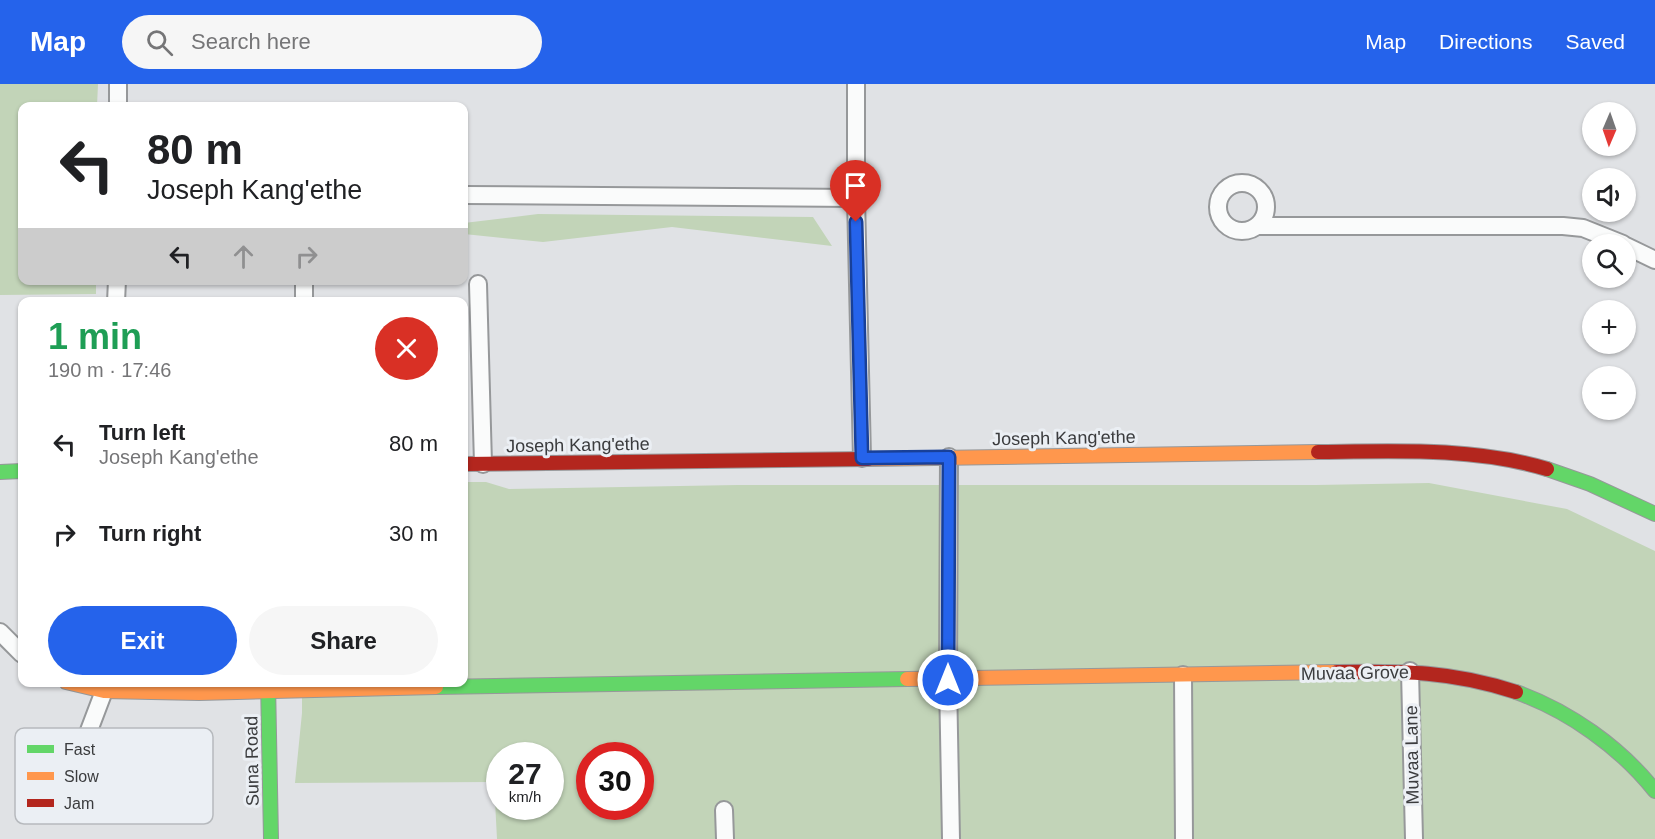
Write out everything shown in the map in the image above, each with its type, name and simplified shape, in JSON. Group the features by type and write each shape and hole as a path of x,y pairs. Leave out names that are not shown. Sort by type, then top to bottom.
{"street":[{"path":"118,84 118,102"},
{"path":"856,84 856,198 862,458"},
{"path":"468,195 856,198"},
{"path":"1257,226 1563,226 1583,228 1597,234"},
{"path":"1636,251 1655,260"},
{"path":"478,284 483,464"},
{"name":"Joseph Kang'ethe","path":"468,464 1378,451 1474,456 1520,462 1585,482 1655,514"},
{"path":"949,457 948,680 951,839"},
{"path":"0,472 18,471"},
{"path":"0,632 18,650"},
{"name":"Muvaa Grove","path":"468,686 1410,671 1440,673 1480,680 1514,690 1564,712 1599,737 1639,772 1655,791"},
{"name":"Muvaa Lane","path":"1410,671 1414,839"},
{"path":"1183,675 1184,839"},
{"name":"Muvaa Grove","path":"87,687 104,691 199,693 268,687"},
{"name":"Suna Road","path":"268,687 271,839"},
{"path":"90,728 104,691"},
{"path":"724,810 725,839"}],"green space":[{"path":"0,84 98,84 97,102 18,102 18,285 96,285 96,294 0,295"},
{"path":"538,214 813,217 832,246 672,227 543,242 468,234 468,223"},
{"path":"468,482 486,482 509,489 737,485 1429,483 1567,509 1655,551 1655,839 497,839 496,820 564,820 564,742 486,742 486,782 295,783 302,713 302,687 468,687"}],"traffic: fast":[{"path":"1547,469 1590,484 1655,514"},
{"path":"0,472 18,471"},
{"path":"468,686 907,679"},
{"path":"268,687 271,839"},
{"path":"1516,692 1555,709 1592,732 1610,745 1655,791"}],"traffic: slow":[{"path":"868,459 1318,452"},
{"path":"907,679 1337,672"},
{"path":"87,687 104,691 199,693 436,687"}],"traffic: jam":[{"path":"1318,452 1405,451 1463,454 1491,457 1547,469"},
{"path":"468,464 868,459"},
{"path":"1337,672 1449,676 1516,692"}],"route":[{"path":"856,222 862,458 949,457 948,680"}]}
